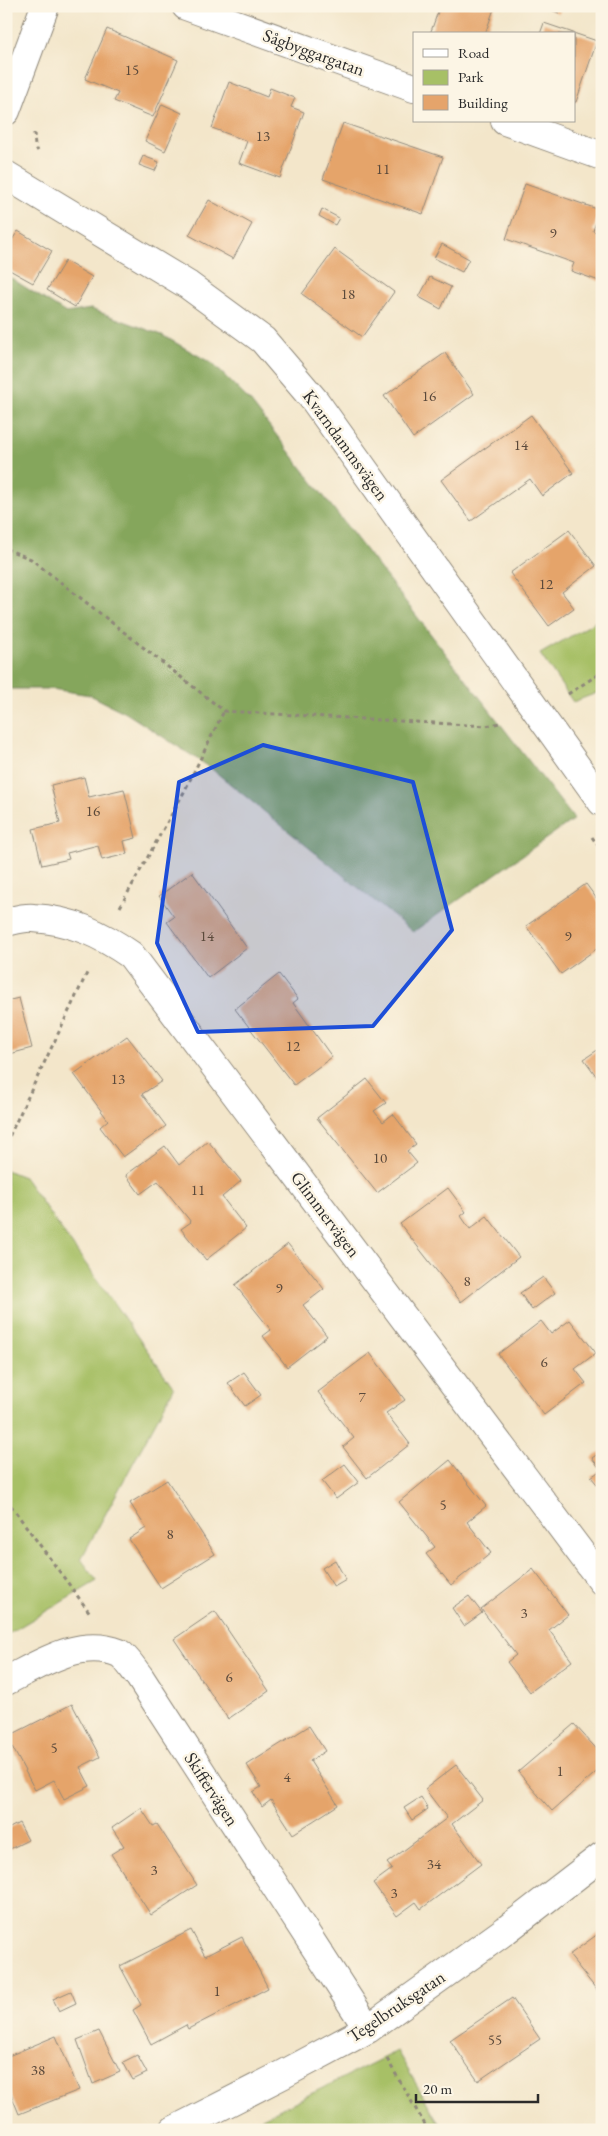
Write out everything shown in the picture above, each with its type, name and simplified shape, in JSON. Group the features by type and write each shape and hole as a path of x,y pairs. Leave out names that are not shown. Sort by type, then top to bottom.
{"street":[{"path":"6,111 45,6"},
{"name":"Sågbyggargatan","path":"186,6 413,88"},
{"path":"508,122 602,156"},
{"name":"Kvarndammsvägen","path":"6,175 188,285 263,340 315,401 602,802"},
{"name":"Glimmervägen","path":"6,922 32,918 71,924 104,937 131,955 602,1581"},
{"path":"6,1681 55,1656 88,1647 120,1654"},
{"name":"Skiffervägen","path":"120,1654 140,1676 375,2040"},
{"name":"Tegelbruksgatan","path":"174,2130 282,2075 375,2040 506,1930 602,1856"}],"path":[{"path":"6,549 31,559 224,711 486,726 509,721 537,710"},
{"path":"6,1143 104,937 184,792 224,711"},
{"path":"591,836 602,851"},
{"path":"6,1499 120,1654"},
{"path":"375,2040 428,2130"}],"highlighted area":[{"path":"263,745 413,782 452,930 373,1026 198,1032 157,943 179,782"}],"green space":[{"path":"6,275 66,313 91,309 162,335 213,364 250,401 574,819 413,932 208,766 126,713 90,695 52,689 6,689"},
{"path":"602,618 602,691 573,702 540,654"},
{"path":"6,1170 24,1177 174,1388 81,1559 97,1581 6,1635"},
{"path":"397,2051 443,2130 238,2130"}],"building":[{"path":"440,6 495,6 486,32 431,32"},
{"path":"541,6 561,6 559,13"},
{"path":"544,23 570,32 541,32"},
{"path":"107,29 178,60 153,117 114,101 118,93 85,79"},
{"path":"576,34 597,41 576,102"},
{"path":"229,82 267,97 270,88 295,98 291,107 304,112 280,178 239,163 247,141 212,128"},
{"path":"162,104 182,113 165,151 145,141"},
{"path":"343,123 443,157 423,214 323,179"},
{"path":"143,156 159,162 155,171 139,165"},
{"path":"525,184 600,210 593,231 602,234 602,282 571,271 574,263 506,239"},
{"path":"209,200 252,224 233,259 189,235"},
{"path":"322,209 339,218 335,225 319,216"},
{"path":"18,231 52,251 33,283 6,268 6,249"},
{"path":"442,244 469,259 462,272 434,258"},
{"path":"335,249 394,292 362,337 302,294"},
{"path":"65,261 92,277 75,307 47,290"},
{"path":"430,277 451,287 441,309 419,297"},
{"path":"445,353 474,394 413,438 384,396"},
{"path":"531,415 573,473 542,496 530,479 471,521 441,480"},
{"path":"569,530 596,566 562,592 574,608 549,626 510,573"},
{"path":"84,777 89,797 124,789 136,838 124,841 127,854 102,860 98,845 67,853 69,859 42,865 33,829 60,823 51,785"},
{"path":"192,872 247,948 208,978 167,922 174,917 159,896"},
{"path":"586,884 602,906 602,945 561,974 526,926"},
{"path":"279,974 298,999 293,1003 332,1057 294,1085 235,1009"},
{"path":"19,998 32,1048 6,1055 6,1001"},
{"path":"127,1036 162,1081 142,1094 166,1126 123,1157 100,1127 108,1120 74,1074"},
{"path":"602,1047 602,1084 584,1059"},
{"path":"367,1079 386,1103 374,1111 383,1122 393,1114 416,1144 407,1151 417,1163 377,1193 317,1118"},
{"path":"208,1141 241,1181 222,1197 246,1228 206,1260 181,1229 191,1222 158,1181 140,1194 126,1175 165,1146 179,1165"},
{"path":"448,1188 466,1212 461,1216 470,1229 487,1216 519,1257 461,1302 400,1224"},
{"path":"288,1244 324,1289 303,1305 327,1336 287,1367 263,1336 271,1330 235,1285"},
{"path":"543,1277 555,1293 532,1310 520,1293"},
{"path":"570,1320 596,1353 575,1369 586,1383 544,1415 498,1354 541,1321 551,1334"},
{"path":"370,1353 405,1400 386,1413 410,1444 367,1478 343,1447 354,1438 318,1392"},
{"path":"244,1372 261,1395 245,1406 228,1383"},
{"path":"602,1451 602,1490 591,1477 601,1470 592,1458"},
{"path":"450,1460 486,1506 467,1522 491,1553 451,1585 426,1554 435,1547 399,1502"},
{"path":"345,1464 359,1482 336,1499 322,1481"},
{"path":"167,1480 215,1554 161,1588 129,1539 146,1528 130,1503"},
{"path":"335,1560 346,1580 334,1587 322,1568"},
{"path":"533,1569 568,1615 549,1630 572,1661 530,1692 507,1662 516,1655 481,1609"},
{"path":"469,1596 482,1613 464,1626 452,1608"},
{"path":"215,1611 269,1691 228,1719 174,1639"},
{"path":"72,1704 100,1757 80,1767 90,1786 64,1799 54,1780 35,1790 7,1737"},
{"path":"574,1724 602,1755 602,1767 552,1811 518,1772"},
{"path":"309,1726 325,1751 310,1761 338,1805 293,1834 271,1800 262,1807 253,1792 261,1787 247,1765"},
{"path":"456,1765 483,1800 452,1824 481,1864 421,1909 416,1902 397,1916 373,1883 392,1869 387,1863 447,1818 425,1789"},
{"path":"421,1797 428,1809 412,1820 404,1808"},
{"path":"141,1808 153,1826 157,1824 197,1885 151,1915 111,1854 124,1846 112,1828"},
{"path":"19,1823 28,1840 10,1849 6,1842 6,1830"},
{"path":"191,1930 205,1956 242,1937 268,1988 188,2029 186,2025 151,2044 133,2010 141,2005 120,1966"},
{"path":"602,1931 602,1993 600,1994 569,1955"},
{"path":"71,1991 76,2003 59,2011 53,1999"},
{"path":"512,1998 540,2039 478,2081 450,2040"},
{"path":"99,2031 120,2072 93,2084 77,2040"},
{"path":"56,2036 79,2090 19,2114 6,2082 6,2057"},
{"path":"137,2055 147,2073 133,2080 123,2062"}]}
